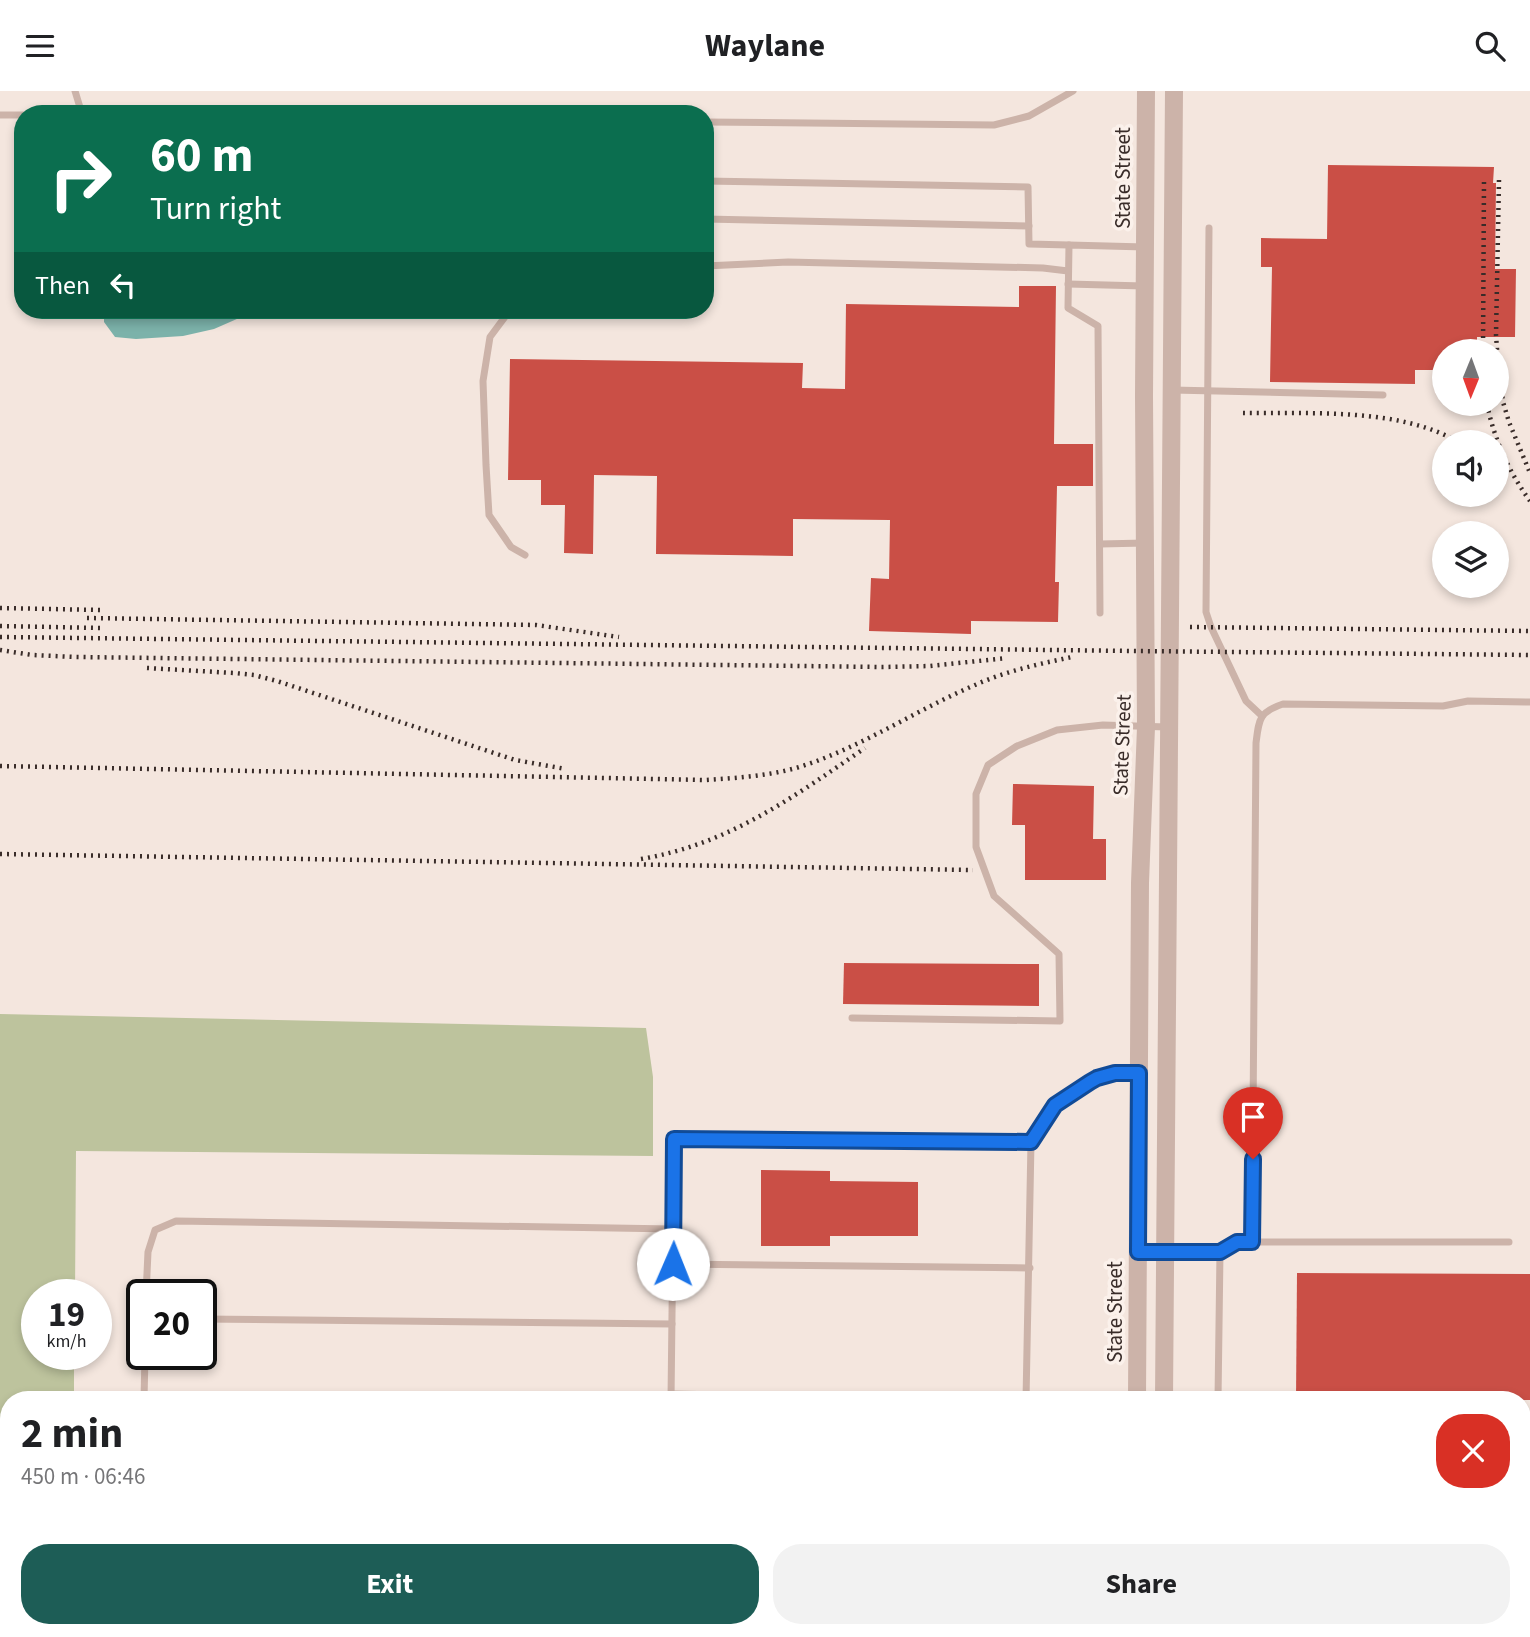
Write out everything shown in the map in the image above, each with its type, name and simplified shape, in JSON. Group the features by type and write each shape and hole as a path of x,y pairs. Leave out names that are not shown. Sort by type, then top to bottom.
{"street":[{"name":"State Street","path":"1137,1391 1140,883 1146,727 1146,91"},
{"path":"1164,1391 1174,91"}],"lane":[{"path":"714,122 995,125 1029,116 1073,91"},
{"path":"714,181 1028,187 1029,244 1145,247"},
{"path":"714,219 1029,226"},
{"path":"1209,228 1206,612 1246,701 1262,716"},
{"path":"1069,245 1068,308 1098,326 1100,613"},
{"path":"714,266 788,262 1042,268 1068,271"},
{"path":"1068,283 1145,286"},
{"path":"504,319 491,337 483,381 489,515 511,547 525,555"},
{"path":"1171,390 1383,395"},
{"path":"1100,544 1145,543"},
{"path":"1252,1242 1256,743 1262,716 1269,709 1283,704 1443,706 1468,701 1530,702"},
{"path":"852,1018 1060,1021 1059,954 994,896 976,847 976,795 988,765 1017,746 1057,730 1102,725 1168,727"},
{"path":"1026,1391 1031,1142 1055,1105 1090,1082 1115,1073 1139,1073"},
{"path":"671,1391 674,1139 1031,1142"},
{"path":"147,1279 148,1252 155,1230 176,1221 673,1229"},
{"path":"1138,1252 1220,1252 1237,1242 1509,1242"},
{"path":"1218,1391 1220,1252"},
{"path":"673,1264 1030,1268"},
{"path":"217,1319 672,1324"},
{"path":"144,1391 145,1370"}],"green space":[{"path":"0,1014 646,1028 653,1077 653,1156 76,1151 75,1279 21,1279 21,1370 74,1370 74,1391 0,1391"}],"water":[{"path":"104,319 237,319 214,329 183,336 136,339 115,337"}],"building":[{"path":"1328,165 1494,167 1495,269 1516,269 1515,337 1432,339 1432,370 1415,370 1415,384 1270,382 1272,267 1261,267 1261,238 1327,239"},
{"path":"1019,286 1056,286 1054,444 1093,444 1093,486 1057,486 1055,582 1059,582 1058,622 971,621 971,634 869,631 871,578 889,579 890,520 793,519 793,556 656,554 657,476 594,475 593,554 564,553 565,505 541,505 541,480 508,480 510,359 803,363 802,388 845,389 846,304 1019,307"},
{"path":"1013,784 1094,786 1093,839 1106,839 1106,880 1025,880 1025,825 1012,825"},
{"path":"844,963 1039,964 1039,1006 843,1004"},
{"path":"761,1170 830,1171 830,1181 918,1182 918,1236 830,1236 830,1246 761,1246"},
{"path":"1297,1273 1530,1274 1530,1391 1296,1391"}],"railway":[{"path":"1483,339 1484,180"},
{"path":"1499,180 1496,335 1498,363 1503,402 1530,473"},
{"path":"1243,413 1355,415 1410,423 1433,430"},
{"path":"1490,417 1503,455 1530,501"},
{"path":"0,608 101,610"},
{"path":"87,618 536,625 619,637"},
{"path":"0,626 101,628"},
{"path":"1190,627 1530,631"},
{"path":"0,637 1530,655"},
{"path":"0,650 76,657 883,667 930,666 1007,658"},
{"path":"0,766 706,780 763,775 796,768 842,751 987,680 1023,668 1072,657"},
{"path":"147,668 254,675 515,760 566,769"},
{"path":"641,859 673,852 732,830 786,801 865,748"},
{"path":"0,854 973,870"}],"route":[{"path":"673,1264 674,1139 1031,1142 1055,1105 1090,1082 1115,1073 1139,1073 1138,1252 1220,1252 1237,1242 1252,1242 1253,1159"}]}
